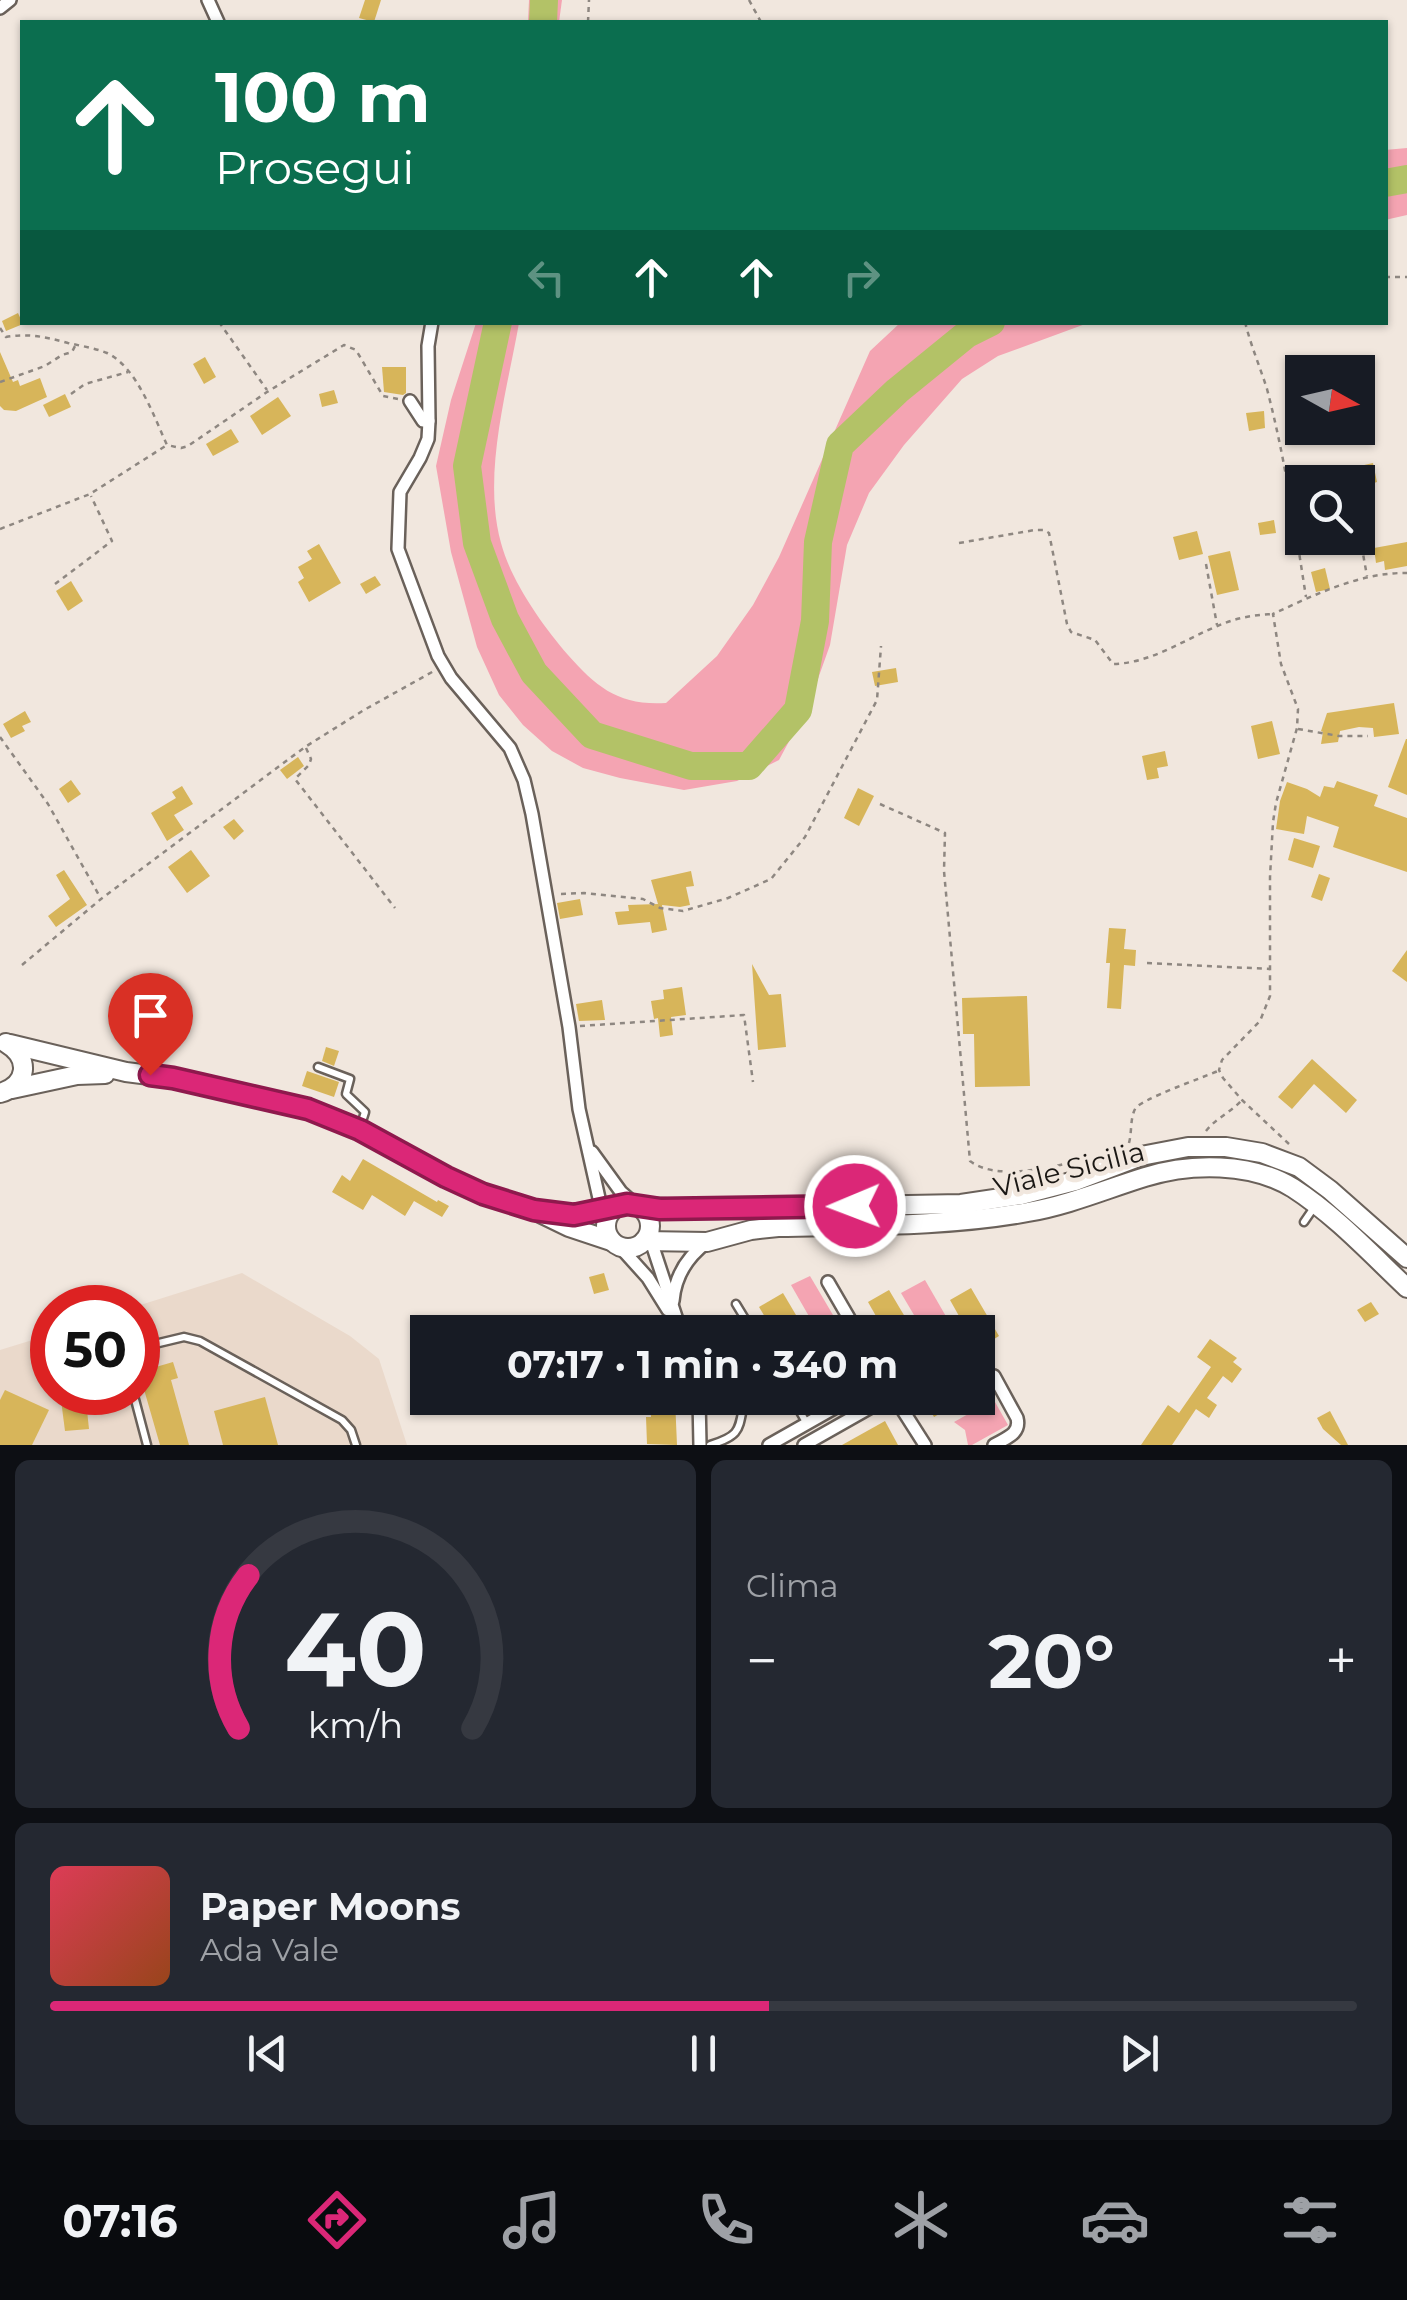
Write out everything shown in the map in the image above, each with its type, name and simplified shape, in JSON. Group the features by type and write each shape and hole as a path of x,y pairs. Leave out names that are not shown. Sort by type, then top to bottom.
{"main road":[{"path":"4,1042 126,1072 173,1078 308,1109 360,1130 483,1194 534,1210 569,1227 611,1226"},
{"path":"4,1042 17,1050 24,1066 18,1083 6,1091"},
{"path":"6,1091 77,1076 126,1072"},
{"name":"Viale Sicilia","path":"638,1206 695,1209 961,1204 1021,1195 1075,1181 1142,1156 1192,1147 1226,1147 1262,1153 1300,1168 1407,1258"},
{"name":"Viale Sicilia","path":"648,1237 707,1242 764,1229 962,1222 1031,1212 1147,1176 1190,1168 1224,1168 1290,1186 1407,1288"},
{"path":"534,1210 574,1215 611,1226 634,1248 648,1237 648,1217 638,1206 627,1204 611,1226"}],"street":[{"path":"0,8 10,0"},
{"path":"432,325 428,439 400,492 398,549 416,601 451,678 510,748 524,780 587,1144 611,1226 670,1315"},
{"path":"410,401 423,421 429,421"},
{"path":"587,1144 620,1192 638,1206"},
{"path":"648,1237 675,1315"},
{"path":"673,1310 674,1289 682,1270 707,1242"},
{"path":"828,1282 848,1315"},
{"path":"994,1445 1018,1426 995,1378"},
{"path":"699,1415 700,1445"},
{"path":"768,1445 821,1415"},
{"path":"804,1445 857,1415"},
{"path":"905,1415 924,1445"}],"lane":[{"path":"318,1068 350,1079 346,1094 366,1112 360,1130"},
{"path":"1304,1222 1316,1205"},
{"path":"736,1304 743,1315"},
{"path":"160,1343 184,1337 200,1341 342,1420 356,1445"},
{"path":"140,1415 148,1445"},
{"path":"710,1445 732,1438 741,1415"},
{"path":"802,1415 807,1423"}],"path":[{"path":"221,325 267,392"},
{"path":"1246,325 1266,386 1290,490 1306,598"},
{"path":"0,328 6,336 27,333 108,354 123,364 168,445"},
{"path":"0,382 45,366 72,352 76,345"},
{"path":"0,529 90,494 168,445 188,446 344,346 356,350 383,396 410,401"},
{"path":"71,394 85,384 129,372"},
{"path":"54,584 112,542 90,494"},
{"path":"958,544 1035,530 1049,533 1071,632 1095,640 1113,664 1150,658 1218,626 1249,616 1273,614 1367,577 1407,572"},
{"path":"1363,555 1367,577"},
{"path":"1206,564 1218,626"},
{"path":"1273,614 1281,664 1298,709 1297,728 1273,822 1270,996 1260,1021 1222,1060 1220,1070 1242,1100 1295,1150 1300,1168"},
{"path":"544,895 584,893 643,899 660,908 682,911 728,898 772,879 805,837 878,700 880,646"},
{"path":"22,965 101,898 305,747 444,665"},
{"path":"1297,728 1338,736 1368,736"},
{"path":"0,737 48,804 101,898"},
{"path":"305,747 311,758 309,765 295,778 395,908"},
{"path":"880,804 944,833 944,871 970,1161 975,1166 1028,1172 1079,1160"},
{"path":"1147,963 1271,969"},
{"path":"569,1027 744,1016 753,1082"},
{"path":"1129,1144 1135,1108 1143,1100 1220,1070"},
{"path":"1192,1147 1215,1120 1242,1100"}],"shaded area":[{"path":"529,0 562,0 559,20 528,20"},
{"path":"1407,148 1407,215 1388,219 1388,150"},
{"path":"475,325 519,325 498,433 494,490 501,543 512,572 548,630 589,677 622,698 666,703 717,656 753,605 779,557 870,351 898,325 1083,325 998,356 962,379 904,445 869,493 847,545 830,645 809,704 779,760 737,781 684,790 583,768 552,751 523,725 499,695 477,647 451,552 436,466 451,400"},
{"path":"242,1273 350,1336 379,1359 407,1445 0,1445 0,1350 30,1341 30,1415 160,1415 160,1299"},
{"path":"810,1276 833,1315 808,1315 791,1285"},
{"path":"925,1280 945,1315 914,1315 901,1293"},
{"path":"995,1402 1008,1425 968,1445 965,1430 954,1422 966,1415 995,1415"}],"building":[{"path":"365,0 381,0 375,20 359,18"},
{"path":"18,313 21,325 6,331 2,321"},
{"path":"0,352 13,382 18,380 20,386 40,378 47,397 16,411 4,410 0,406"},
{"path":"205,357 216,377 204,384 193,364"},
{"path":"382,367 406,367 406,393 384,392"},
{"path":"334,390 338,403 322,407 319,394"},
{"path":"65,394 71,407 49,417 43,405"},
{"path":"278,397 291,416 262,435 250,416"},
{"path":"1264,411 1265,428 1249,431 1246,413"},
{"path":"231,429 239,442 213,456 206,444"},
{"path":"1274,520 1276,533 1260,535 1258,523"},
{"path":"1197,531 1203,554 1179,560 1173,537"},
{"path":"1407,542 1407,566 1385,570 1384,561 1376,563 1375,548"},
{"path":"319,544 341,583 309,602 298,582 304,578 298,567 312,559 307,551"},
{"path":"1230,551 1239,590 1217,595 1208,556"},
{"path":"1325,568 1330,589 1316,592 1311,572"},
{"path":"375,576 381,585 366,594 360,584"},
{"path":"71,581 83,601 68,611 56,591"},
{"path":"896,668 898,682 875,686 872,672"},
{"path":"1394,703 1399,734 1374,737 1373,728 1359,727 1340,731 1338,742 1321,744 1327,713"},
{"path":"25,711 31,722 22,726 25,731 11,738 3,724"},
{"path":"1272,721 1280,754 1258,759 1251,726"},
{"path":"1407,739 1407,795 1388,787"},
{"path":"1165,751 1168,766 1157,768 1159,778 1147,780 1142,756"},
{"path":"298,757 304,766 287,779 280,770"},
{"path":"71,780 81,794 68,803 59,789"},
{"path":"1337,781 1378,795 1374,806 1407,818 1407,872 1333,847 1339,827 1307,816 1304,834 1276,829 1287,782 1320,797 1324,786 1334,788"},
{"path":"182,786 193,804 174,815 184,830 167,841 151,813 176,798 172,792"},
{"path":"858,788 874,796 859,826 844,818"},
{"path":"234,819 244,831 234,840 223,827"},
{"path":"1294,838 1320,846 1313,868 1288,860"},
{"path":"191,850 210,876 187,893 168,867"},
{"path":"64,870 87,905 56,927 48,916 70,899 56,875"},
{"path":"691,871 694,886 686,887 690,905 662,905 667,930 652,933 650,922 618,925 615,912 629,911 628,905 658,904 651,880"},
{"path":"1319,874 1330,878 1322,901 1311,897"},
{"path":"580,899 583,915 560,919 557,903"},
{"path":"1109,928 1126,929 1124,949 1136,950 1135,966 1124,965 1121,1009 1107,1008"},
{"path":"1407,950 1407,982 1392,971"},
{"path":"752,964 769,995 781,994 786,1047 758,1050"},
{"path":"682,987 686,1015 671,1017 673,1035 660,1037 651,1001 664,999 663,990"},
{"path":"1027,996 1030,1086 975,1087 974,1034 963,1034 962,998"},
{"path":"602,1000 605,1020 579,1021 576,1004"},
{"path":"326,1047 339,1051 334,1066 322,1061"},
{"path":"1312,1059 1357,1100 1346,1113 1314,1084 1292,1109 1278,1097"},
{"path":"307,1071 339,1082 334,1097 302,1086"},
{"path":"363,1159 449,1206 442,1217 414,1201 405,1216 372,1195 363,1210 332,1192 342,1175 350,1181"},
{"path":"604,1273 609,1290 594,1294 589,1277"},
{"path":"971,1288 987,1315 958,1315 950,1300"},
{"path":"889,1290 904,1315 875,1315 868,1302"},
{"path":"783,1293 796,1315 764,1315 759,1307"},
{"path":"1371,1302 1379,1314 1365,1322 1357,1310"},
{"path":"1210,1339 1237,1358 1233,1362 1242,1369 1232,1383 1223,1376 1207,1398 1217,1405 1209,1418 1196,1409 1172,1445 1141,1445 1168,1405 1179,1413 1211,1367 1197,1357"},
{"path":"173,1362 178,1378 171,1380 189,1445 160,1445 151,1415 160,1415 160,1366"},
{"path":"5,1390 30,1401 30,1415 47,1415 32,1445 0,1445 0,1400"},
{"path":"265,1397 278,1445 223,1445 214,1411"},
{"path":"1330,1411 1348,1445 1341,1445 1317,1418"},
{"path":"63,1415 87,1415 89,1429 65,1431"},
{"path":"676,1415 677,1445 647,1444 646,1417"},
{"path":"885,1421 898,1445 842,1445"}],"waterway":[{"path":"543,20 544,0"},
{"path":"1388,182 1407,179"},
{"path":"497,325 467,466 477,543 505,619 534,673 592,735 691,766 749,766 798,710 815,621 818,542 840,445 897,391 967,334 985,325"}],"route":[{"path":"150,1075 308,1109 360,1130 483,1194 534,1210 574,1215 627,1204 660,1209 855,1206"}]}
